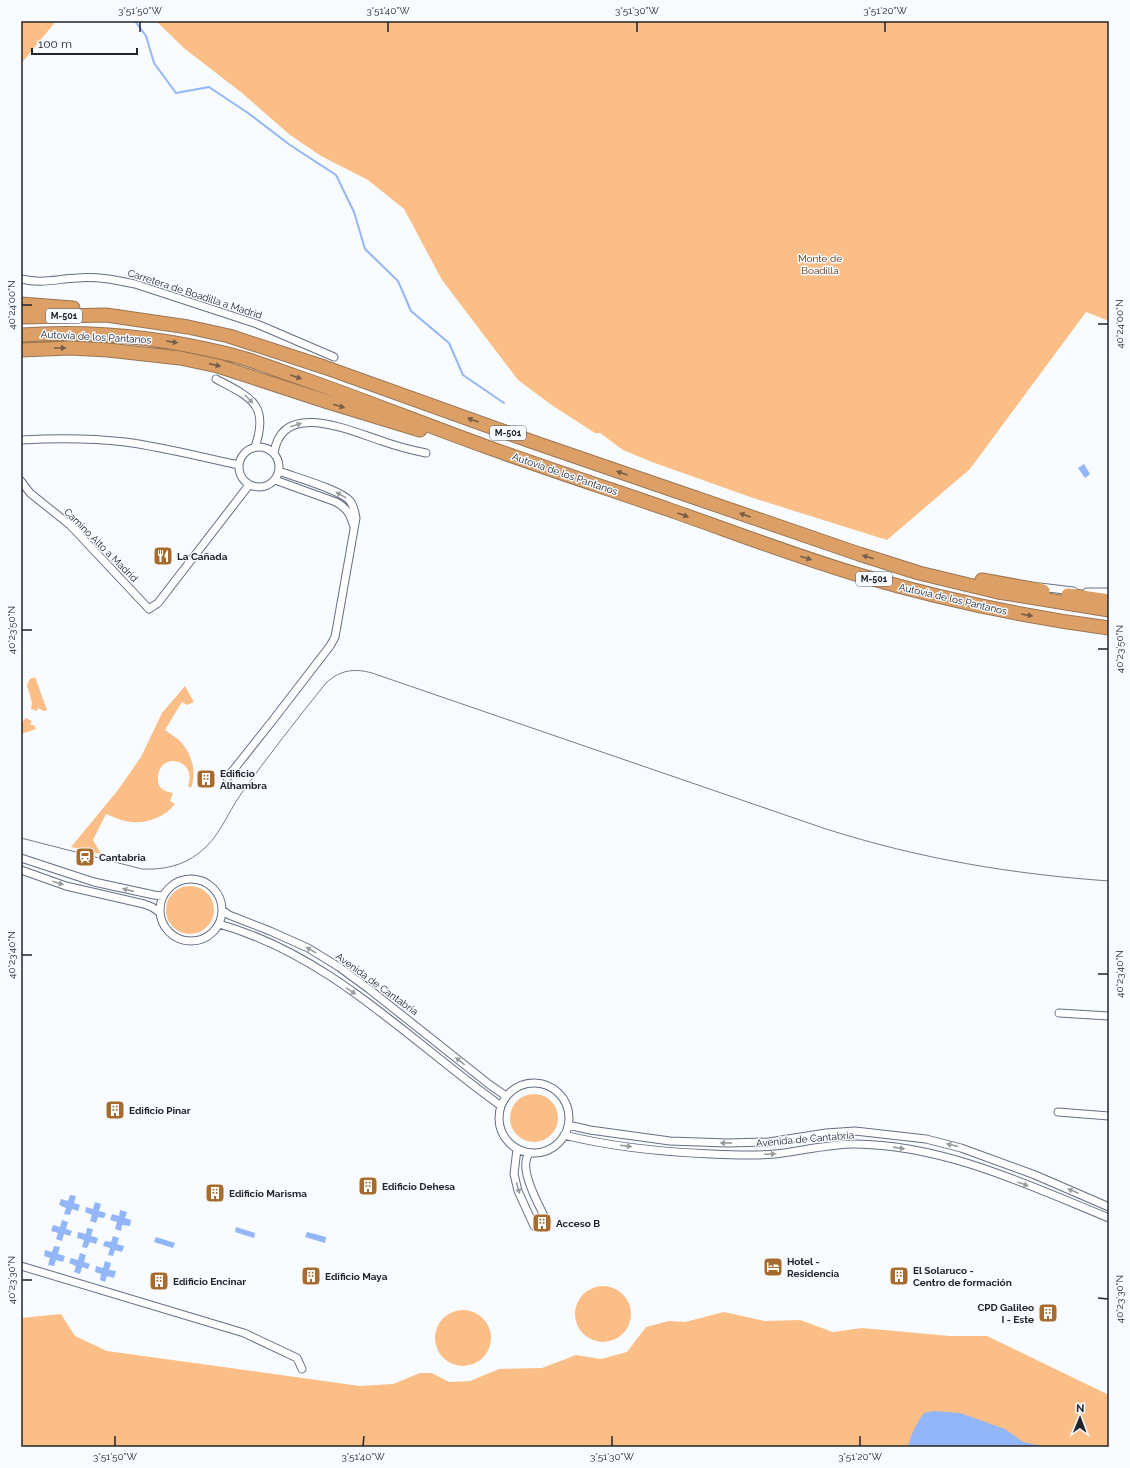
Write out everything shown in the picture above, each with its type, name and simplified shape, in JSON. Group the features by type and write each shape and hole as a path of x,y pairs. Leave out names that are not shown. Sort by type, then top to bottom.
{"highway":[{"path":"21,304 91,309 106,315"},
{"name":"Autovía de los Pantanos","path":"21,317 106,315 188,326 229,336 271,349 701,500 919,573 998,592 1109,610"},
{"name":"Autovía de los Pantanos","path":"21,335 40,333 125,336 171,342 227,353 750,539 857,574 914,590 997,610 1109,628"},
{"path":"21,350 70,348 108,350 180,358 218,366 394,423 473,446 488,447"},
{"path":"905,568 920,568 1079,597 1109,601"}],"street":[{"name":"Carretera de Boadilla a Madrid","path":"21,279 40,282 95,277 136,284 257,324 334,357"},
{"path":"216,379 246,395 256,407 260,420 260,433 255,448"},
{"path":"274,453 264,448 255,448 246,452 241,458 239,465 240,474 244,482 261,488 269,485 275,480 279,471 278,461 274,453 275,442 289,427 306,422 328,423 388,444 426,454"},
{"path":"21,440 80,439 124,442 239,465"},
{"path":"227,778 278,714 330,646 335,637 356,518 355,509 350,500 340,493 279,471"},
{"path":"275,480 336,502 345,507 350,515 354,527"},
{"name":"Camino Alto a Madrid","path":"21,481 30,494 70,525 149,608 158,602 249,485"},
{"path":"999,583 1089,592 1109,592"},
{"path":"21,858 94,882 163,896"},
{"path":"21,870 66,886 144,904 159,912"},
{"path":"189,879 200,880 210,885 218,894 222,910 219,924 209,936 195,942 180,940 167,931 161,920 159,912 163,896 171,886 180,881 189,879"},
{"name":"Avenida de Cantabria","path":"222,910 229,915 308,948 339,967 369,988 490,1085 506,1096"},
{"name":"Avenida de Cantabria","path":"219,924 268,942 304,960 334,978 501,1106"},
{"path":"1060,1013 1109,1016"},
{"path":"531,1084 543,1085 554,1090 562,1098 567,1110 568,1125 559,1143 551,1149 540,1153 530,1153 517,1149 507,1141 500,1130 499,1117 501,1106 506,1096 517,1088 531,1084"},
{"path":"1058,1112 1109,1116"},
{"name":"Avenida de Cantabria","path":"568,1125 604,1132 670,1141 769,1142 826,1133 855,1131 926,1139 969,1150 1035,1175 1109,1207"},
{"name":"Avenida de Cantabria","path":"564,1135 588,1141 681,1153 728,1155 774,1154 831,1145 856,1144 894,1147 927,1152 974,1165 1109,1218"},
{"path":"517,1149 514,1174 518,1191 534,1226"},
{"path":"530,1153 527,1156 526,1161 527,1178 547,1222"},
{"path":"21,1266 244,1333 297,1358 302,1369"}],"green space":[{"path":"21,21 56,21 21,64"},
{"name":"Monte de Boadilla","path":"156,21 1109,21 1109,321 1086,312 970,469 887,540 753,498 652,462 623,450 600,433 595,433 553,406 518,380 442,280 404,209 368,180 321,156 290,135 242,93 185,49"},
{"path":"35,677 47,710 44,711 38,708 37,711 31,709 32,703 27,685 30,679"},
{"path":"185,686 194,702 187,705 182,702 165,730 177,738 188,752 192,763 194,776 191,788 188,786 190,776 187,769 183,764 176,761 170,761 164,764 159,770 158,783 161,788 173,793 170,801 175,804 171,809 155,819 143,822 128,822 106,814 93,840 101,854 71,847 118,790 141,757 162,713"},
{"path":"26,718 32,721 30,724 35,726 36,729 21,734 21,723"},
{"path":"185,886 195,886 207,893 214,905 214,915 207,927 195,934 185,934 177,930 170,923 166,915 166,905 170,897 177,890"},
{"path":"529,1094 539,1094 551,1101 558,1113 558,1123 551,1135 539,1142 529,1142 521,1138 514,1131 510,1123 510,1113 514,1105 521,1098"},
{"path":"597,1286 609,1286 619,1290 627,1298 631,1308 631,1320 627,1330 619,1338 609,1342 597,1342 587,1338 579,1330 575,1320 575,1308 579,1298 587,1290"},
{"path":"457,1310 469,1310 479,1314 487,1322 491,1332 491,1344 487,1354 479,1362 469,1366 457,1366 447,1362 439,1354 435,1344 435,1332 439,1322 447,1314"},
{"path":"724,1312 765,1321 800,1320 833,1332 862,1328 950,1336 987,1336 1109,1395 1109,1447 21,1447 21,1318 61,1314 75,1336 107,1351 360,1386 393,1384 420,1373 432,1373 449,1382 470,1381 499,1369 542,1368 576,1355 601,1359 627,1352 646,1327 669,1321 685,1322"}],"water":[{"path":"1084,464 1090,474 1085,478 1078,468"},
{"path":"70,1195 76,1196 74,1203 80,1205 78,1211 72,1209 70,1215 64,1214 66,1208 59,1205 61,1199 68,1201"},
{"path":"95,1202 101,1204 99,1211 106,1213 104,1218 98,1217 96,1223 90,1221 92,1215 85,1212 86,1207 93,1209"},
{"path":"120,1210 127,1212 125,1218 131,1220 130,1226 122,1225 121,1231 115,1229 117,1222 110,1220 112,1214 119,1216"},
{"path":"62,1220 68,1222 66,1229 72,1231 70,1236 64,1234 62,1241 56,1239 58,1233 51,1231 53,1225 60,1227"},
{"path":"236,1227 255,1233 254,1238 235,1232"},
{"path":"87,1228 93,1229 91,1236 98,1238 96,1244 90,1242 87,1248 82,1247 84,1240 77,1238 78,1232 86,1234"},
{"path":"307,1232 326,1237 325,1243 305,1237"},
{"path":"113,1236 119,1238 117,1244 124,1246 122,1252 115,1250 113,1256 108,1255 110,1248 103,1246 105,1241 111,1242"},
{"path":"156,1237 175,1243 173,1248 154,1242"},
{"path":"54,1246 60,1247 58,1254 65,1256 63,1262 56,1260 54,1266 48,1265 50,1258 44,1256 45,1250 52,1252"},
{"path":"80,1253 86,1255 84,1262 90,1264 88,1269 82,1267 80,1274 74,1272 76,1266 69,1263 71,1258 78,1260"},
{"path":"105,1261 111,1263 109,1270 116,1271 114,1278 107,1276 105,1282 100,1280 101,1274 95,1272 96,1266 103,1268"},
{"path":"934,1411 960,1413 1005,1429 1023,1442 1047,1447 908,1447 914,1429 924,1413"}],"waterway":[{"path":"135,21 146,36 154,63 176,93 209,87 248,113 290,145 336,175 354,212 365,249 398,281 411,311 449,343 463,375 504,403"}],"tram line":[{"path":"21,838 142,869 165,868 186,861 199,853 212,840 251,780 326,683 337,675 348,671 365,671 861,840 966,864 1037,874 1109,881"}],"place":[{"name":"La Cañada","path":"163,556"},
{"name":"Edificio Alhambra","path":"206,779"},
{"name":"Cantabria","path":"85,857"},
{"name":"Edificio Pinar","path":"115,1110"},
{"name":"Edificio Dehesa","path":"368,1186"},
{"name":"Edificio Marisma","path":"215,1193"},
{"name":"Acceso B","path":"542,1223"},
{"name":"Hotel - Residencia","path":"773,1267"},
{"name":"Edificio Maya","path":"311,1276"},
{"name":"El Solaruco - Centro de formación","path":"899,1276"},
{"name":"Edificio Encinar","path":"159,1281"},
{"name":"CPD Galileo I - Este","path":"1048,1313"}]}
